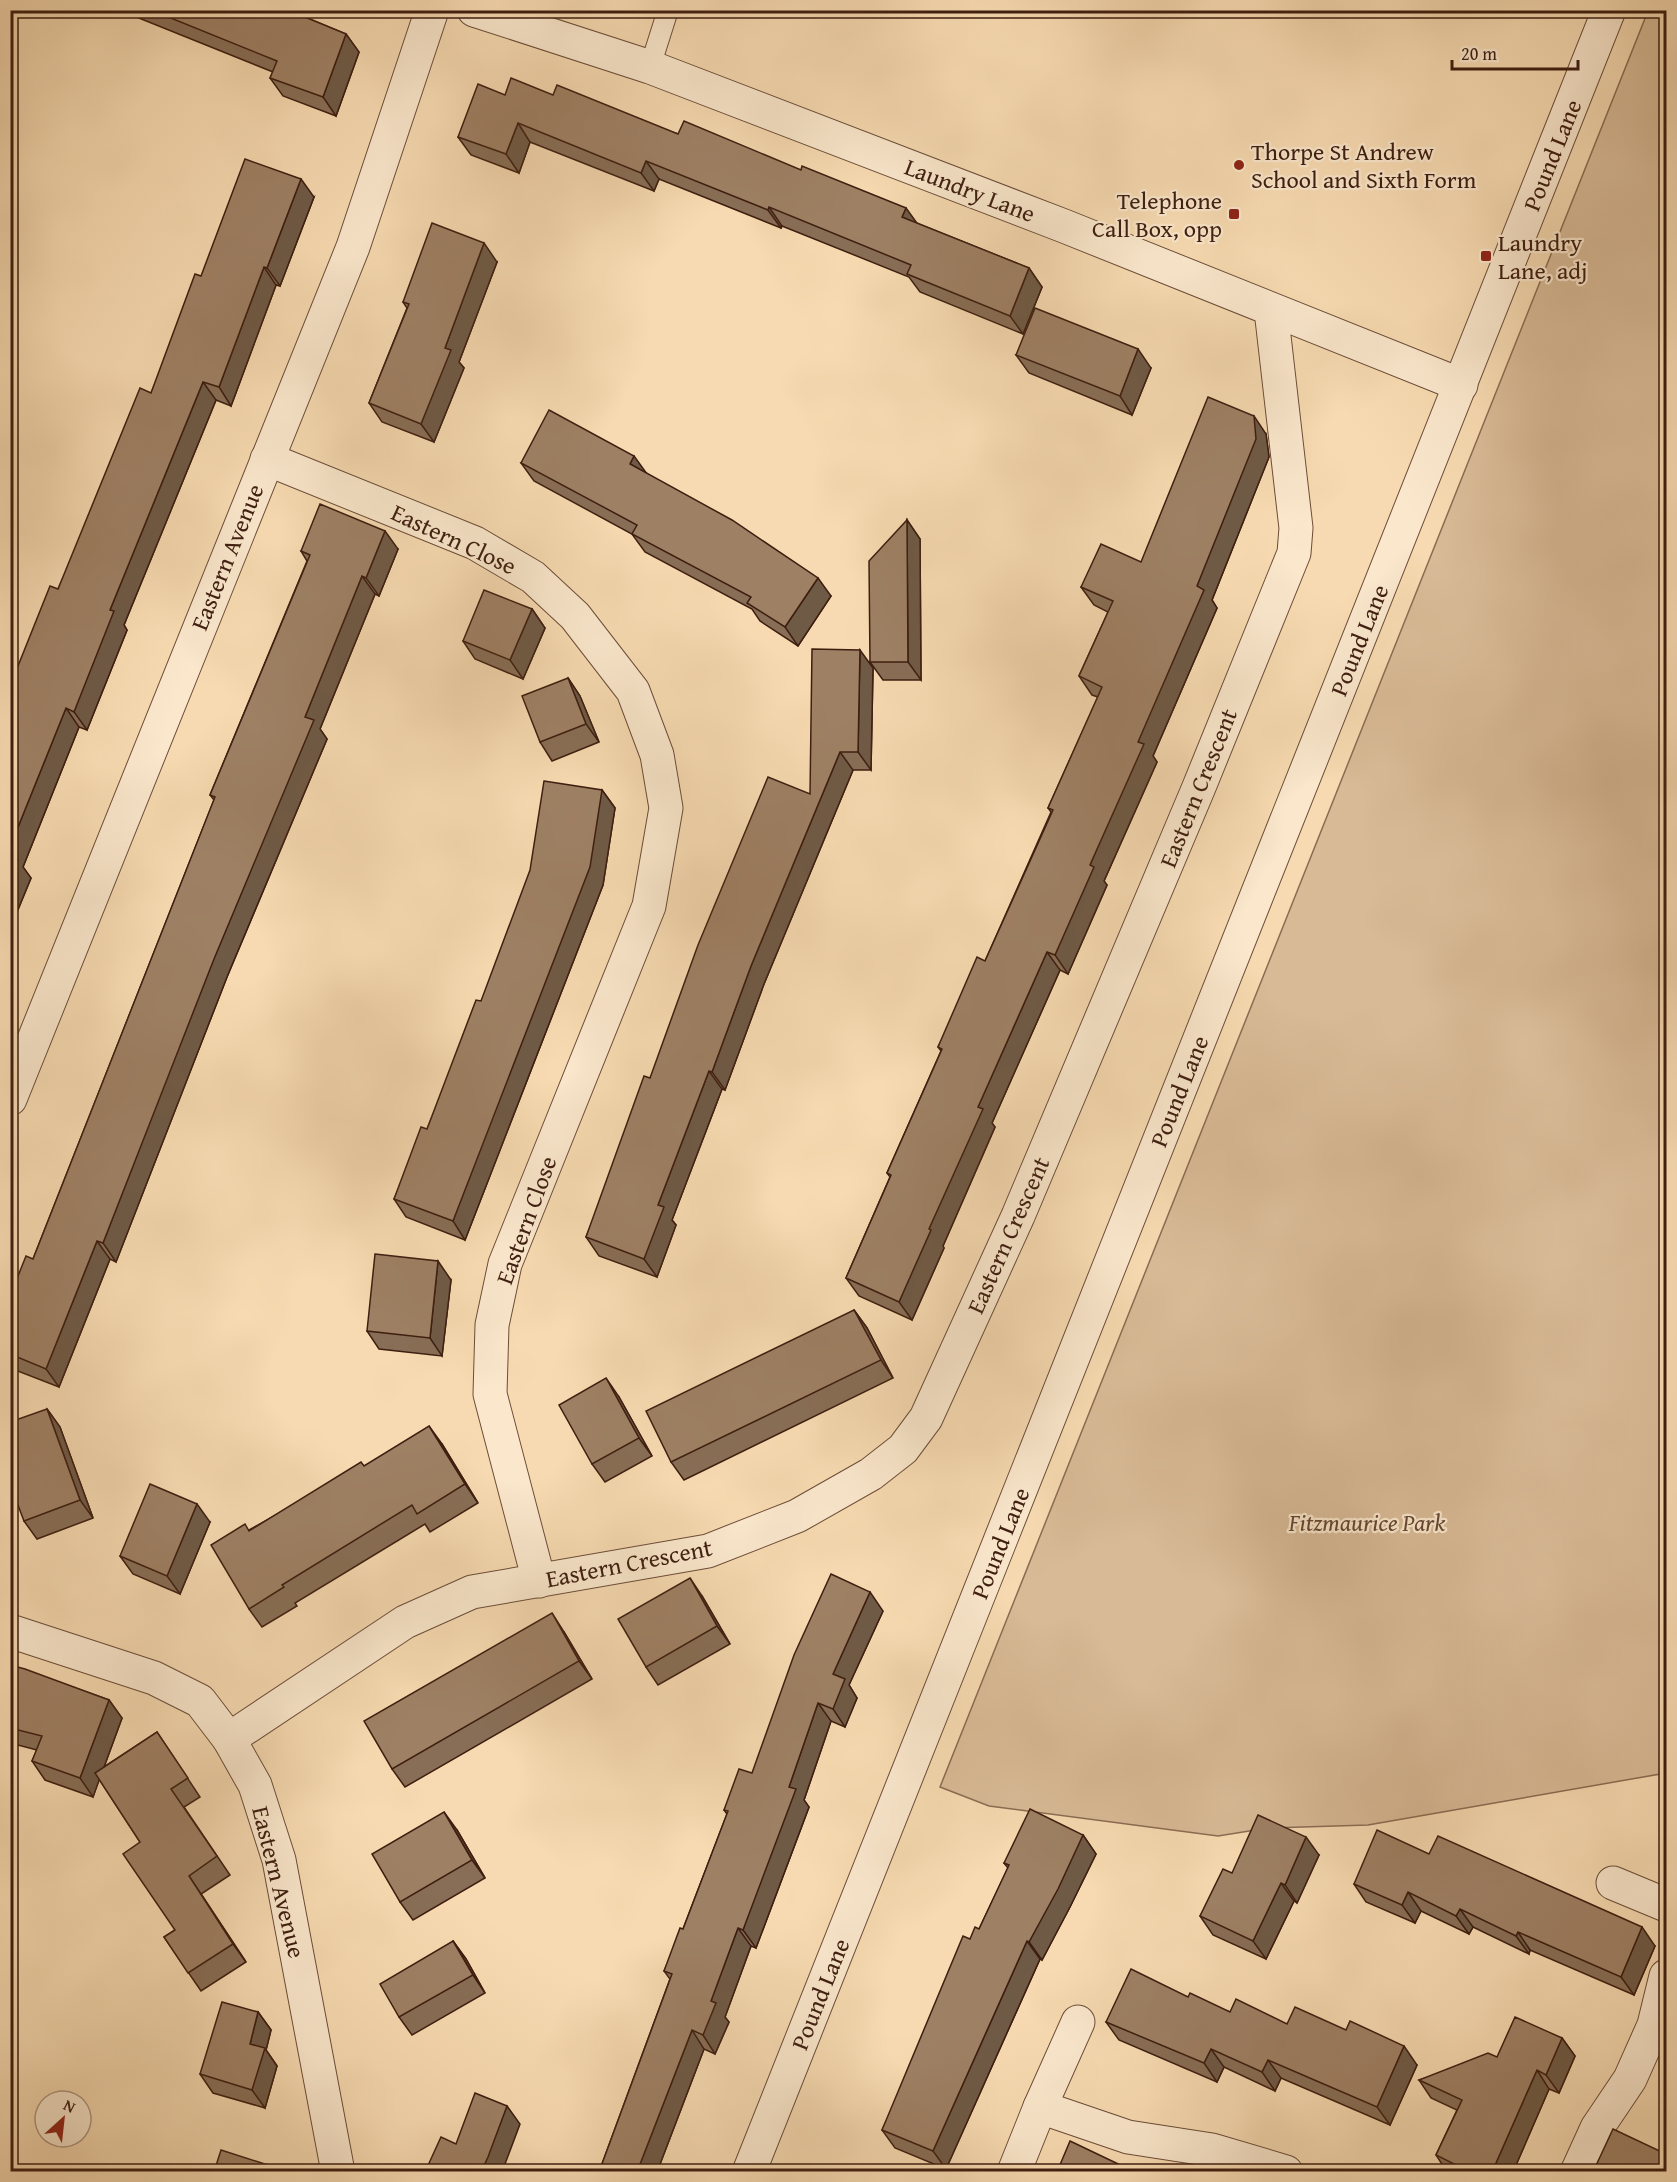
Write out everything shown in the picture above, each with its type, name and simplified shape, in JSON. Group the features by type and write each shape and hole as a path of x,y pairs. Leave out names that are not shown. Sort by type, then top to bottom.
{"street":[{"name":"Eastern Avenue","path":"10,1099 353,248 432,10"},
{"name":"Laundry Lane","path":"474,10 650,67 1053,221 1461,385"},
{"name":"Pound Lane","path":"749,2172 1609,10"},
{"name":"Eastern Crescent","path":"229,1739 405,1622 472,1592 708,1551 797,1516 879,1468 903,1449 926,1418 1018,1216 1199,787 1293,553 1296,528 1276,367 1272,310"},
{"name":"Eastern Close","path":"267,459 475,543 533,577 575,616 633,691 657,755 666,808 649,906 505,1264 492,1325 489,1394 539,1581"},
{"name":"Eastern Avenue","path":"10,1631 154,1678 200,1701 229,1739 255,1785 279,1860 338,2172"},
{"path":"1613,1883 1666,1905"},
{"path":"1577,2172 1597,2128 1630,2079 1653,2025 1666,1976"},
{"path":"1014,2172 1040,2106 1078,2022"},
{"path":"1040,2106 1128,2137 1212,2150 1286,2172"}],"lane":[{"path":"650,67 668,10"}],"green space":[{"name":"Fitzmaurice Park","path":"1648,11 1666,11 1666,1773 1368,1825 1268,1828 1218,1836 989,1806 940,1787"}],"building":[{"path":"151,10 288,10 346,34 323,97 270,78 277,61"},
{"path":"511,78 553,95 557,85 678,134 684,121 801,170 802,166 906,208 902,217 1029,268 1010,316 907,274 911,265 769,207 768,210 646,161 641,173 518,123 506,154 458,137 478,84 505,95"},
{"path":"245,159 301,179 267,268 264,267 219,387 203,382 110,610 114,611 74,712 66,708 10,847 10,686 50,586 58,589 140,388 151,393 195,274 201,276"},
{"path":"432,223 484,243 445,348 451,350 421,424 369,403 409,304 403,302"},
{"path":"1035,308 1138,349 1120,396 1016,355"},
{"path":"1208,397 1254,416 1256,439 1197,586 1204,590 1138,742 1144,744 1090,865 1094,867 1055,955 1047,952 978,1107 983,1109 899,1302 846,1278 891,1175 887,1173 942,1049 938,1047 977,957 985,961 1053,810 1048,808 1102,687 1079,676 1113,601 1081,587 1101,544 1141,562"},
{"path":"549,410 634,456 630,464 732,520 818,578 785,627 747,603 751,597 632,534 637,525 521,463"},
{"path":"320,504 385,531 366,578 362,576 305,717 314,720 214,959 103,1243 97,1241 46,1369 10,1354 10,1296 26,1256 33,1259 215,797 210,795 310,555 301,551"},
{"path":"907,520 908,662 870,662 869,561"},
{"path":"484,590 532,609 510,660 463,641"},
{"path":"812,649 860,650 858,752 840,752 751,966 712,1072 709,1071 658,1205 664,1207 644,1259 586,1237 644,1076 650,1078 698,945 768,777 810,794"},
{"path":"568,678 586,724 540,742 522,696"},
{"path":"544,781 602,790 590,867 453,1221 394,1199 421,1127 427,1129 476,1000 481,1001 530,870"},
{"path":"10,857 18,860 10,879"},
{"path":"375,1254 438,1261 430,1338 367,1331"},
{"path":"854,1310 881,1360 671,1462 646,1411"},
{"path":"606,1378 639,1438 592,1464 559,1405"},
{"path":"47,1409 80,1500 24,1521 10,1484 10,1422"},
{"path":"429,1426 465,1484 417,1514 412,1505 282,1585 284,1587 249,1609 211,1545 245,1524 249,1531 361,1462 364,1466"},
{"path":"150,1484 197,1504 167,1576 120,1556"},
{"path":"831,1574 870,1592 833,1674 845,1679 833,1709 818,1703 789,1787 796,1789 743,1930 738,1928 711,2001 716,2003 703,2035 692,2030 637,2172 599,2172 672,1974 664,1971 680,1928 683,1929 728,1811 724,1810 739,1769 752,1773 794,1655"},
{"path":"690,1578 717,1626 646,1667 618,1619"},
{"path":"552,1613 579,1661 392,1769 364,1721"},
{"path":"10,1665 109,1700 80,1778 32,1761 42,1736 10,1728"},
{"path":"157,1732 188,1778 171,1789 217,1856 189,1876 233,1944 188,1973 164,1937 175,1930 123,1854 140,1842 95,1773"},
{"path":"1030,1809 1083,1835 1058,1889 1029,1942 1027,1941 933,2151 882,2130 963,1936 970,1939 975,1927 979,1929 1009,1865 1004,1863"},
{"path":"444,1812 472,1860 400,1902 372,1854"},
{"path":"1258,1815 1306,1837 1285,1885 1281,1883 1253,1941 1200,1916 1223,1869 1232,1873"},
{"path":"1377,1830 1429,1854 1438,1836 1642,1927 1621,1977 1518,1932 1516,1936 1460,1909 1456,1916 1408,1892 1402,1905 1354,1884"},
{"path":"453,1941 473,1975 399,2017 380,1984"},
{"path":"1131,1969 1188,1997 1190,1993 1230,2012 1236,1999 1287,2024 1295,2007 1346,2030 1350,2021 1404,2046 1377,2107 1268,2060 1262,2072 1211,2049 1204,2063 1106,2022"},
{"path":"222,2002 258,2012 250,2044 265,2048 252,2090 200,2074"},
{"path":"1515,2017 1562,2038 1546,2075 1537,2070 1492,2172 1470,2172 1436,2155 1462,2100 1419,2080 1488,2053 1497,2057"},
{"path":"475,2093 507,2106 481,2172 425,2172 441,2137 456,2144"},
{"path":"1613,2129 1666,2154 1666,2172 1593,2172"},
{"path":"1070,2141 1135,2172 1057,2172"},
{"path":"221,2150 268,2165 266,2172 214,2172"}],"place":[{"name":"Thorpe St Andrew School and Sixth Form","path":"1239,165"},
{"name":"Telephone Call Box, opp","path":"1234,214"},
{"name":"Laundry Lane, adj","path":"1486,256"}]}
